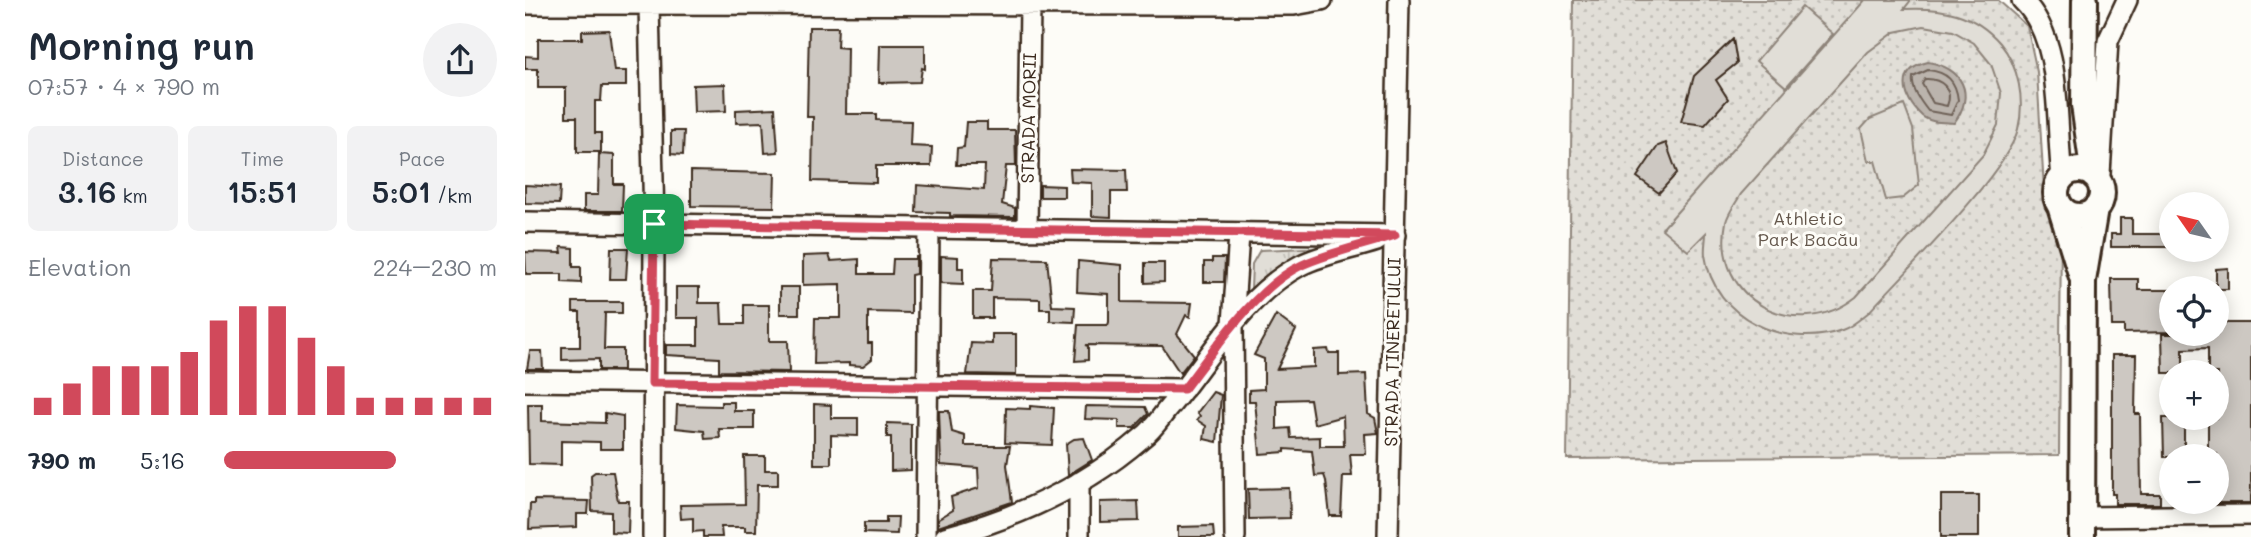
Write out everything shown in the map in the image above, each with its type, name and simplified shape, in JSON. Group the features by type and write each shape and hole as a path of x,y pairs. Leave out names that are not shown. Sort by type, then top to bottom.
{"main road":[{"path":"2082,527 2083,281 2095,209 2102,197 2084,105 2085,0"},
{"path":"2083,281 2056,189 2065,174 2084,105"},
{"path":"2065,174 2082,170 2097,179"},
{"path":"2061,209 2082,216 2095,209"}],"street":[{"path":"525,4 1294,5 1322,0"},
{"name":"STRADA TINERETULUI","path":"1388,537 1398,0"},
{"path":"2022,0 2043,27 2050,50 2065,174"},
{"path":"2097,179 2105,59 2112,27 2125,2"},
{"path":"649,5 654,224 653,537"},
{"name":"STRADA MORII","path":"1027,230 1030,5"},
{"path":"525,222 1395,235"},
{"path":"926,537 925,386 929,228"},
{"path":"1235,537 1233,324 1239,234"},
{"path":"945,537 985,526 1046,501 1079,482 1145,437 1233,324 1264,293 1301,265 1395,235"},
{"path":"525,381 1184,389"},
{"path":"1079,482 1079,537"},
{"path":"2082,527 2251,515"}],"green space":[{"name":"Athletic Park Bacău","path":"1573,0 1998,0 2027,26 2037,72 2044,189 2061,233 2059,455 1567,459"},
{"path":"1865,0 1911,0 1904,9 1931,9 1957,14 1990,33 2012,62 2019,84 2021,107 2018,129 2010,148 1995,171 1952,223 1869,312 1846,329 1820,335 1798,336 1776,332 1756,324 1722,297 1711,277 1705,255 1706,233 1688,251 1662,229","holes":["1924,26 1953,31 1974,43 1991,64 2001,93 1998,125 1983,155 1856,297 1833,310 1808,316 1785,314 1763,306 1745,292 1732,273 1725,250 1726,222 1741,194 1868,52 1895,32"]},
{"path":"1802,7 1833,34 1786,87 1756,61"},
{"path":"1904,105 1913,129 1919,185 1903,198 1886,200 1875,161 1868,161 1861,129 1870,119"},
{"path":"1318,249 1253,291 1251,289 1252,264 1260,250"}],"water":[{"path":"1928,62 1949,70 1962,84 1964,102 1954,123 1925,118 1910,101 1905,84 1907,77 1918,66"}],"building":[{"path":"809,27 838,27 837,47 847,48 846,114 876,114 876,120 911,121 910,146 932,147 931,166 876,166 876,183 812,181 813,117 807,117"},
{"path":"609,30 614,71 626,71 626,86 602,86 601,101 595,101 595,133 601,133 601,152 577,152 577,117 566,117 566,88 538,88 538,69 525,69 525,56 538,57 538,39 582,39 582,31"},
{"path":"1733,39 1737,63 1716,80 1728,99 1705,125 1681,122 1694,76"},
{"path":"880,45 925,45 925,69 922,68 920,82 879,83"},
{"path":"725,84 726,111 694,112 693,85"},
{"path":"775,108 778,152 765,153 763,122 736,123 736,110"},
{"path":"966,122 987,122 987,130 1015,130 1016,166 1006,166 1002,204 1015,208 1015,217 950,216 950,213 916,212 917,185 984,190 985,165 956,165 957,148 964,147"},
{"path":"671,131 684,131 683,155 671,154"},
{"path":"1666,143 1677,173 1659,193 1637,177 1658,146"},
{"path":"599,154 614,155 614,184 623,184 622,211 584,211 584,195 598,195"},
{"path":"1070,169 1126,170 1127,192 1111,192 1111,217 1092,216 1092,183 1071,182"},
{"path":"691,171 775,173 774,207 691,206"},
{"path":"525,185 560,187 559,204 525,203"},
{"path":"1040,185 1064,186 1064,197 1040,197"},
{"path":"2120,218 2132,218 2132,234 2159,234 2159,247 2111,247 2111,234 2120,234"},
{"path":"561,247 573,248 573,267 581,267 581,283 562,282 562,274 526,274 525,252 562,253"},
{"path":"611,248 628,248 626,279 610,279"},
{"path":"829,255 831,261 859,259 859,274 892,274 893,259 916,259 916,274 911,275 911,313 868,312 868,343 872,343 872,359 863,366 849,363 814,364 815,318 841,318 841,284 803,285 803,256"},
{"path":"941,256 958,257 958,268 963,268 963,284 941,283"},
{"path":"993,258 1047,259 1052,306 1075,307 1074,322 1050,321 1050,309 1040,309 1040,299 992,298 992,318 973,318 973,291 991,291"},
{"path":"1212,258 1225,258 1224,282 1204,282 1204,262 1212,262"},
{"path":"1078,261 1122,265 1122,302 1192,303 1190,317 1186,315 1177,334 1194,355 1180,373 1162,346 1085,345 1088,346 1088,360 1075,361 1078,325 1108,325 1109,322 1109,294 1077,292"},
{"path":"1145,263 1164,263 1164,282 1145,283"},
{"path":"2228,268 2228,276 2216,276 2216,269"},
{"path":"2111,279 2138,279 2138,290 2159,290 2159,332 2124,333 2124,326 2112,326"},
{"path":"676,287 699,287 699,303 721,303 722,324 744,324 744,305 769,305 769,341 788,341 789,372 719,371 719,358 666,355 666,345 698,345 698,318 676,318"},
{"path":"780,287 799,287 799,314 780,314"},
{"path":"573,302 622,302 622,313 605,313 604,349 623,349 623,370 599,370 599,359 562,360 562,347 580,347 580,312 573,312"},
{"path":"1276,315 1296,330 1277,369 1314,367 1314,350 1328,349 1329,353 1339,353 1339,375 1366,374 1368,414 1375,418 1378,433 1365,434 1366,454 1350,454 1352,476 1343,476 1341,516 1330,516 1326,481 1324,475 1315,476 1312,451 1285,449 1285,452 1260,454 1255,401 1249,401 1249,390 1264,389 1264,359 1254,355","holes":["1310,399 1314,424 1343,416 1344,446 1320,446 1320,437 1291,438 1290,428 1277,429 1277,400"]},
{"path":"2229,323 2251,323 2251,503 2229,503 2229,444 2208,444 2208,430 2229,430 2229,360 2208,360 2208,348 2183,349 2183,360 2163,360 2162,346 2229,346"},
{"path":"992,334 1016,334 1016,375 967,374 971,343 992,344"},
{"path":"530,351 542,351 543,369 527,369"},
{"path":"2112,355 2136,355 2135,414 2140,414 2141,494 2159,494 2159,504 2115,504 2115,494 2112,494"},
{"path":"1213,392 1221,395 1217,442 1204,439 1206,426 1197,420 1200,416 1197,413"},
{"path":"721,402 734,402 734,411 754,411 754,429 719,429 720,438 705,439 704,431 676,428 677,405 721,406"},
{"path":"528,404 542,404 542,421 605,423 605,413 623,416 623,449 600,449 600,442 561,441 561,465 529,464"},
{"path":"814,404 831,405 831,418 858,418 858,436 831,435 831,464 814,464"},
{"path":"1030,406 1054,408 1052,445 1005,443 1006,408 1030,409"},
{"path":"1086,406 1145,407 1148,414 1134,428 1119,428 1119,420 1085,419"},
{"path":"939,411 949,411 952,432 965,436 965,446 1010,446 1007,465 1012,502 938,527 938,519 953,510 951,497 979,488 978,468 941,465"},
{"path":"887,423 911,424 911,470 891,471 891,437 887,437"},
{"path":"2163,430 2184,430 2184,444 2164,444"},
{"path":"1084,438 1092,460 1068,475 1066,444 1074,439"},
{"path":"744,456 765,456 765,470 778,470 778,485 757,485 756,531 745,531 745,527 721,527 722,537 703,537 703,531 693,532 693,518 681,519 680,505 745,504"},
{"path":"595,472 613,472 618,501 629,501 628,533 611,532 611,512 592,511 591,475"},
{"path":"1289,488 1290,518 1249,519 1248,489"},
{"path":"1941,495 1979,495 1979,537 1941,537"},
{"path":"534,500 589,501 588,514 577,514 577,527 529,529 530,504 534,504"},
{"path":"1138,501 1139,521 1100,522 1100,502"},
{"path":"886,517 898,517 897,534 864,533 864,523 886,523"},
{"path":"1213,526 1214,537 1178,537 1178,527"}],"route":[{"path":"654,224 1395,235 1301,265 1264,293 1233,324 1184,389 652,383 654,224"}]}
